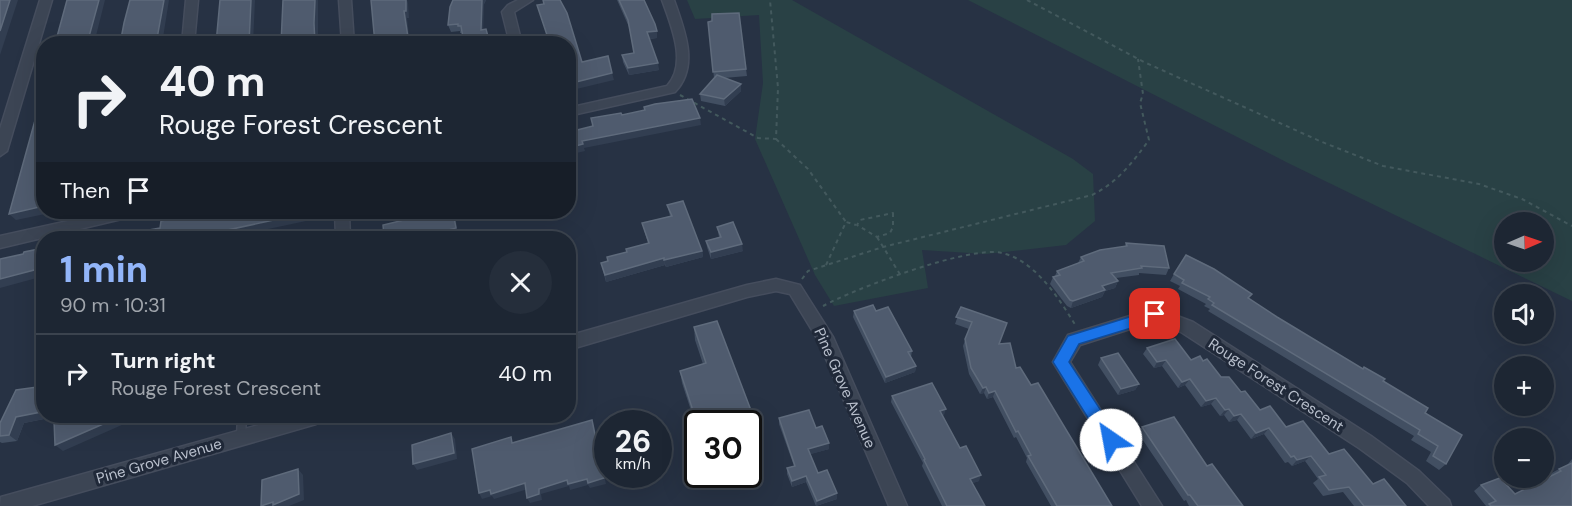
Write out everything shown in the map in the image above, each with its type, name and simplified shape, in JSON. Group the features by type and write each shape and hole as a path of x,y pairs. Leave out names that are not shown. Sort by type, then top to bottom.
{"street":[{"path":"0,151 46,0"},
{"path":"189,36 192,0"},
{"path":"345,0 347,36"},
{"path":"514,36 508,12 512,7 527,0"},
{"path":"576,110 671,88 679,84 682,75 680,33 668,0"},
{"path":"48,231 100,219"},
{"path":"0,242 36,234"},
{"path":"576,341 747,291 776,285 795,289"},
{"name":"Pine Grove Avenue","path":"795,289 825,337 898,506"},
{"name":"Rouge Forest Crescent","path":"1083,336 1155,314 1187,327 1375,449 1413,477 1442,506"},
{"path":"1083,336 1074,340 1061,362 1153,506"},
{"name":"Pine Grove Avenue","path":"2,506 241,437 271,423"}],"lane":[{"path":"241,437 242,423"}],"path":[{"path":"770,0 778,88 776,139"},
{"path":"1027,0 1138,58 1322,142 1383,166 1479,184 1522,199 1572,226"},
{"path":"795,289 808,271 826,265 883,247 1092,195 1106,189 1130,165 1149,140 1140,103 1143,94 1138,58"},
{"path":"671,88 758,138 776,139 808,169 846,222 857,225 877,237 901,276"},
{"path":"857,225 860,220 893,213 894,227 890,233 877,237"},
{"path":"826,265 846,222"},
{"path":"810,314 846,293 981,254 1001,252 1033,270 1054,293 1083,336"}],"green space":[{"path":"687,0 792,0 1073,159 1093,174 1095,221 1066,245 986,254 922,250 928,288 834,306 815,275 755,139 763,83 759,15 695,19"},
{"path":"968,0 1572,0 1572,301 1554,292 1554,284 1537,284 1512,272 1554,272 1554,212 1494,212 1494,263 1288,163"}],"building":[{"path":"0,0 10,0 0,31"},
{"path":"67,0 99,0 89,36 57,36"},
{"path":"130,0 164,0 157,36 122,36"},
{"path":"220,0 251,0 249,36 217,36"},
{"path":"283,0 315,0 315,36 281,36"},
{"path":"371,0 406,0 406,11 404,11 408,36 374,36"},
{"path":"453,0 482,0 481,30 486,29 488,36 463,36 461,26 448,25"},
{"path":"543,0 560,0 574,36 547,36 537,5 544,4"},
{"path":"619,0 644,0 657,31 647,32 658,63 628,68 622,55 634,53 628,20"},
{"path":"739,13 746,69 713,72 708,22 712,21 712,14"},
{"path":"576,42 582,62 608,56 612,73 576,82"},
{"path":"717,75 741,84 724,99 700,94"},
{"path":"692,99 700,118 582,141 583,144 576,146 576,130 593,126 591,118 645,110 644,107"},
{"path":"36,117 36,208 9,214"},
{"path":"683,201 702,251 664,260 664,258 605,275 601,263 608,261 607,257 649,243 642,223 672,216 667,205"},
{"path":"170,219 279,219 223,231 143,231 160,228 161,221"},
{"path":"408,219 454,219 456,228 445,231 384,231 383,225"},
{"path":"733,222 742,244 711,252 706,241 721,237 717,227"},
{"path":"1126,243 1164,246 1169,268 1141,266 1142,268 1111,273 1118,281 1102,286 1105,290 1073,301 1053,277 1060,275 1057,271 1084,261 1081,257 1100,250 1127,246"},
{"path":"36,250 36,270 0,279 0,259"},
{"path":"1186,255 1214,269 1252,294 1248,298 1277,317 1363,369 1364,367 1385,379 1383,381 1428,408 1425,413 1462,435 1446,464 1433,456 1438,446 1418,434 1420,430 1212,305 1214,303 1208,299 1210,297 1182,283 1184,280 1174,274"},
{"path":"873,305 876,311 888,307 912,351 908,352 916,366 886,377 854,311"},
{"path":"961,307 1007,323 999,344 1010,343 1016,368 1020,367 1031,385 1038,383 1112,506 1057,506 995,391 989,393 986,387 983,388 971,368 965,339 972,322 956,317"},
{"path":"717,321 751,410 693,410 680,371 706,363 694,327"},
{"path":"1175,339 1191,360 1200,356 1203,361 1207,359 1221,377 1229,377 1241,392 1245,391 1260,410 1270,406 1286,427 1303,421 1329,454 1344,449 1373,484 1384,479 1406,506 1364,506 1349,487 1329,490 1319,477 1326,475 1311,456 1297,460 1294,456 1291,457 1269,428 1256,433 1241,414 1234,416 1229,409 1225,410 1216,398 1206,401 1190,379 1182,382 1166,360 1157,362 1147,348"},
{"path":"1118,353 1139,384 1121,389 1101,358"},
{"path":"932,383 946,409 940,411 960,448 966,446 981,475 970,479 985,506 947,506 892,396"},
{"path":"36,387 36,413 16,417 9,435 0,436 0,423 16,390"},
{"path":"809,410 816,428 822,426 829,443 808,449 818,473 827,470 837,493 817,501 806,476 792,481 787,468 795,466 779,418"},
{"path":"1174,417 1207,466 1212,464 1243,506 1198,506 1188,495 1142,427"},
{"path":"592,420 594,481 588,483 587,479 568,484 567,480 539,489 539,494 527,498 525,483 491,494 490,490 479,493 472,449 511,437 512,443"},
{"path":"54,423 106,423 55,445"},
{"path":"451,433 454,453 413,464 412,445"},
{"path":"1572,463 1572,506 1491,506 1489,504 1496,501 1481,485 1494,480 1494,488 1509,488 1515,494 1527,488 1554,488 1554,474 1561,471 1559,469"},
{"path":"298,469 299,494 273,505 273,502 261,506 262,480"}],"route":[{"path":"1111,440 1061,362 1074,340 1155,314"}]}
